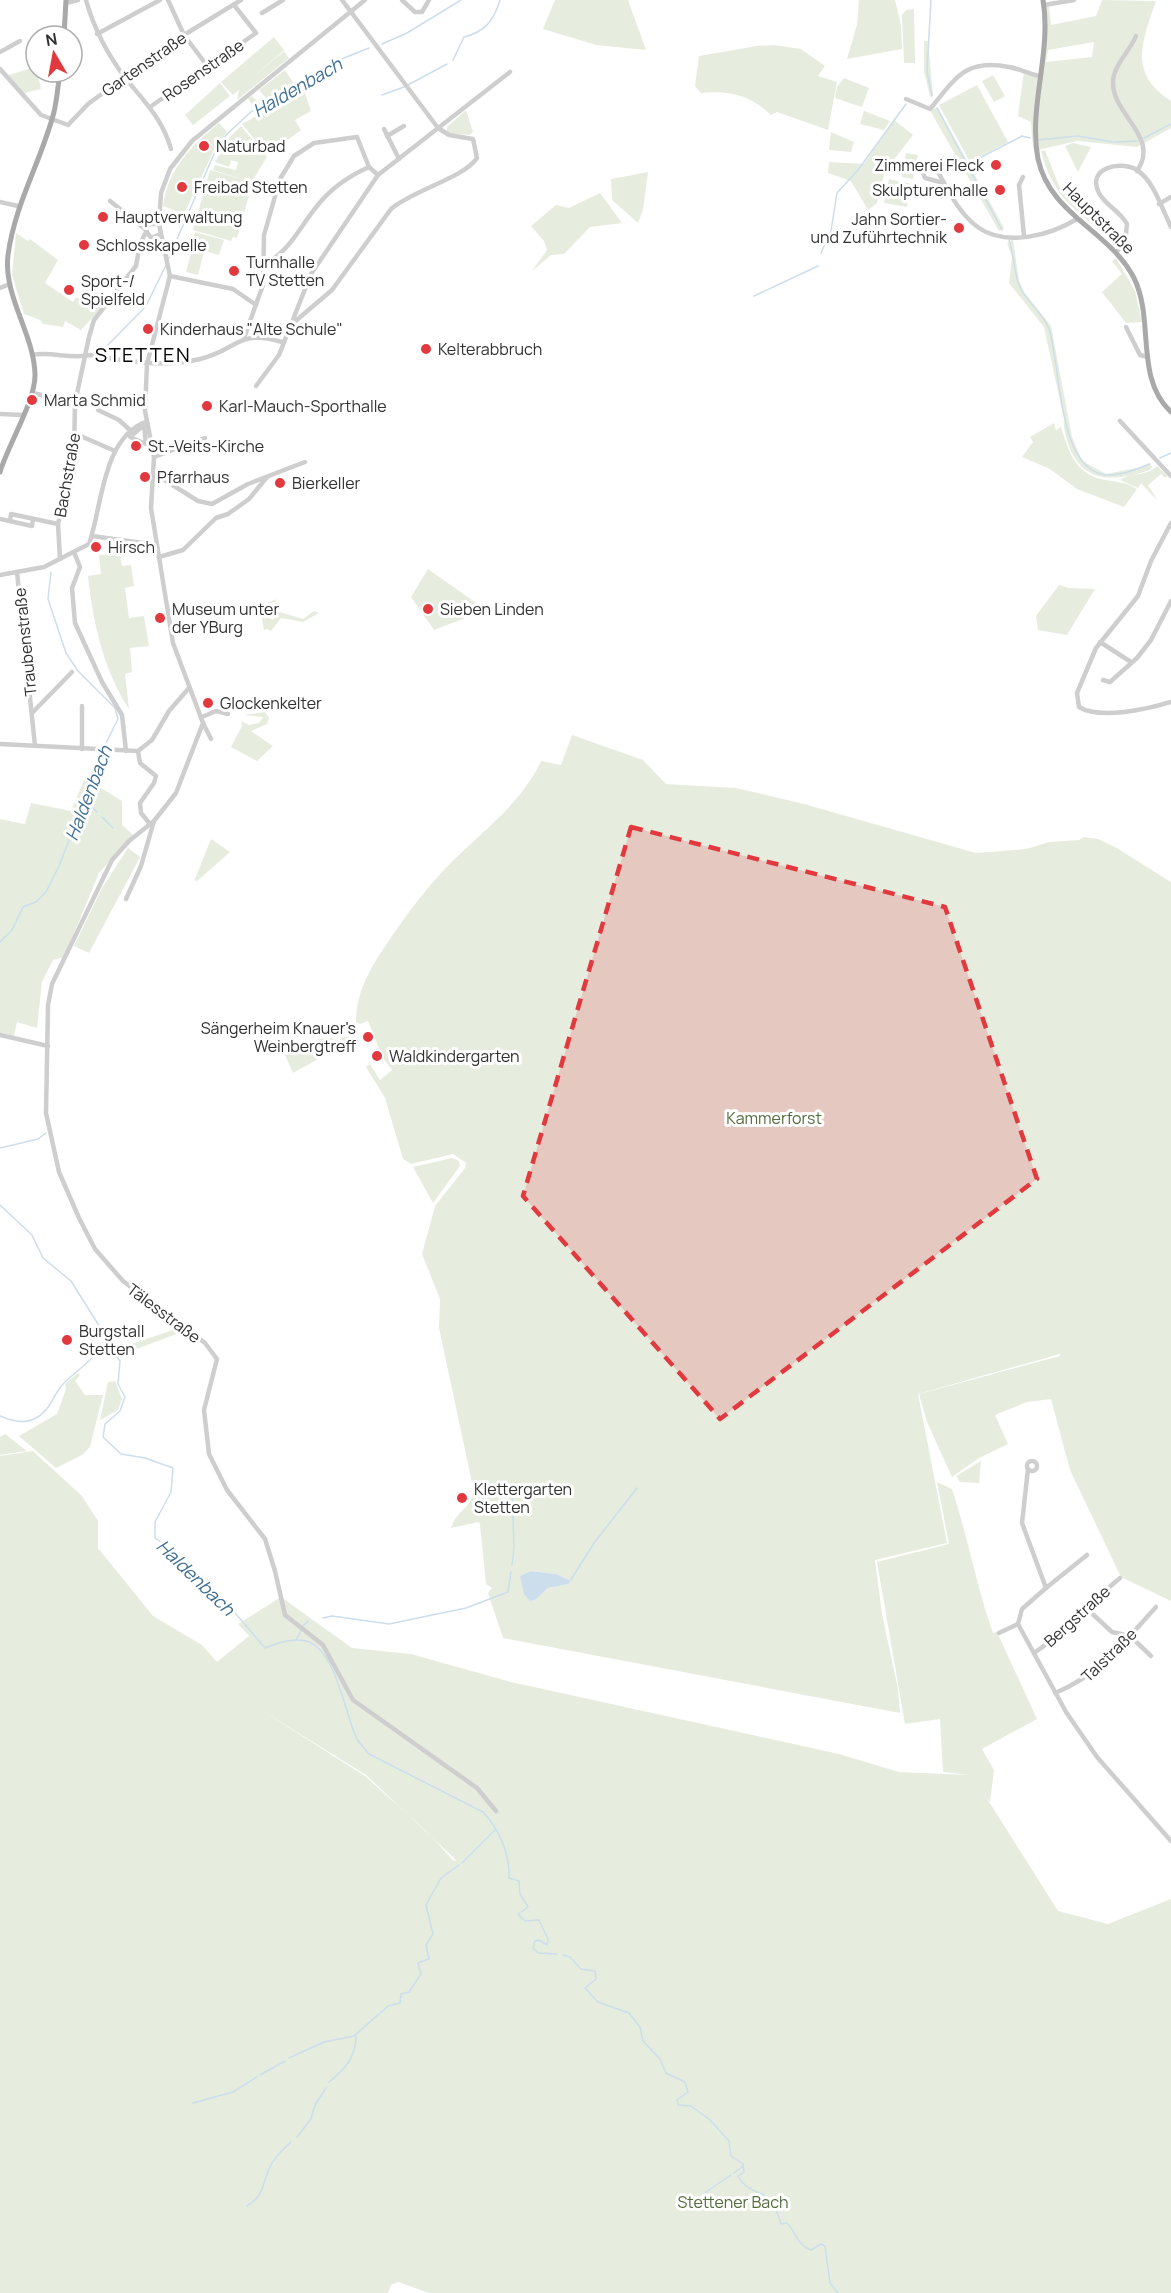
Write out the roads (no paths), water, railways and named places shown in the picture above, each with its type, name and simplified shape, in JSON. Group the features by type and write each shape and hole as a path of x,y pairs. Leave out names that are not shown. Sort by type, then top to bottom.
{"main road":[{"path":"65,24 66,2"},
{"name":"Hauptstraße","path":"1043,2 1040,76 1035,122 1039,163 1056,196 1077,219 1117,251 1140,292 1145,312 1149,373 1156,393 1171,412"},
{"path":"0,472 33,393 35,377 32,355 10,284 8,255 18,206 51,121 58,84"}],"street":[{"path":"66,2 78,0"},
{"path":"86,0 97,34 125,77 161,120 171,149"},
{"path":"97,34 160,0"},
{"path":"168,0 184,34 208,67"},
{"name":"Gartenstraße","path":"51,121 68,124 88,104 184,34 241,0"},
{"path":"262,13 283,0"},
{"path":"292,324 332,290 364,249 376,227 403,199 473,164 478,152 473,139 449,135 438,128 342,0"},
{"path":"211,739 173,643 151,508 154,457 145,422 147,364 170,276 159,225 159,205 164,183 186,147 364,0"},
{"path":"402,0 415,12 422,12 429,0"},
{"path":"1043,2 1074,0"},
{"name":"Rosenstraße","path":"150,107 256,33 234,5"},
{"path":"1136,36 1114,74 1113,82 1116,99 1140,138 1145,153 1137,171"},
{"path":"0,52 20,41"},
{"path":"906,99 930,109 960,74 974,66 1008,67 1040,76"},
{"path":"0,69 27,103 51,121"},
{"path":"256,386 279,355 282,342 292,324 310,274 378,175 510,72"},
{"path":"387,136 404,126"},
{"path":"384,129 399,159"},
{"path":"244,338 263,285 264,235 280,179 294,156 314,143 357,137 369,167 378,175"},
{"path":"944,183 925,178 922,173 926,164 933,163 964,213 978,227 1002,235 1024,236 1053,232 1077,219"},
{"path":"1117,251 1125,244 1127,224 1099,195 1096,181 1099,174 1111,165 1127,166 1137,171 1146,180 1171,226"},
{"path":"264,265 286,250 317,206 334,188 369,167"},
{"path":"1023,177 1019,185 1024,236"},
{"path":"1160,204 1171,197"},
{"path":"110,201 146,231 151,238 161,234"},
{"path":"0,202 18,206"},
{"path":"146,231 150,224 159,225"},
{"name":"Bachstraße","path":"60,559 58,524 68,489 76,434 75,403 94,320 136,266 140,244 146,231"},
{"path":"170,276 233,289 256,305"},
{"path":"0,288 10,284"},
{"path":"1126,327 1140,355 1148,357"},
{"path":"32,355 86,356 147,364 200,359 221,352 244,338 264,337 282,342"},
{"path":"33,393 75,403"},
{"path":"98,410 119,420 131,430"},
{"path":"0,414 22,415"},
{"path":"1120,421 1171,476"},
{"path":"0,575 44,567 88,544 92,536 103,482 116,452 131,430 145,422"},
{"path":"76,434 116,452"},
{"path":"154,457 205,438"},
{"path":"154,474 198,501 212,504 268,476 305,462"},
{"path":"159,557 183,550 216,518 228,514 249,499 268,476"},
{"path":"0,519 10,521 11,514 58,524"},
{"path":"1171,523 1138,596 1100,642 1077,693 1079,707 1086,712 1124,712 1171,702"},
{"path":"92,536 157,545"},
{"path":"74,552 80,567 72,588 75,624 102,682 122,715 126,752"},
{"name":"Traubenstraße","path":"17,572 35,746"},
{"path":"1103,680 1110,682 1151,640 1171,602"},
{"path":"1100,642 1131,662"},
{"name":"Traubenstraße","path":"33,712 72,672"},
{"path":"0,744 138,751 152,740 169,711 189,688"},
{"path":"82,706 82,749"},
{"path":"126,900 141,866 152,823 176,793 202,720 216,711 228,714"},
{"path":"138,751 140,763 156,776 154,783 140,803 141,813 152,823"},
{"name":"Tälesstraße","path":"152,823 121,849 104,871 49,993 46,1113 62,1179 87,1235 105,1262 135,1292 205,1343 217,1359 204,1410 209,1454 227,1490 265,1539 285,1615 329,1654 342,1685 356,1703 479,1790 496,1811"},
{"path":"0,1035 48,1046"},
{"path":"1028,1469 1022,1523 1046,1588"},
{"path":"1087,1555 1022,1609 1018,1624 1055,1693 1096,1757 1171,1841"},
{"name":"Bergstraße","path":"1034,1653 1051,1642 1085,1607 1120,1578"},
{"path":"1085,1607 1112,1632 1130,1636 1151,1656"},
{"name":"Talstraße","path":"1055,1693 1078,1684 1102,1665 1155,1607"},
{"path":"999,1633 1018,1624"}],"water":[{"path":"531,1571 556,1574 569,1580 569,1584 548,1588 535,1600 530,1601 524,1594 520,1576"}],"waterway":[{"name":"Haldenbach","path":"382,44 407,33 461,0"},
{"path":"453,60 464,37 478,32 488,24 500,0"},
{"path":"931,0 927,71 932,96"},
{"name":"Haldenbach","path":"168,260 217,147 227,134 252,111 298,90 344,58 369,48"},
{"path":"408,85 447,64"},
{"path":"382,95 404,87"},
{"path":"821,253 831,231 837,193 858,170 906,104"},
{"path":"937,108 1002,230"},
{"path":"1144,138 1171,124"},
{"path":"966,165 1022,136 1030,138"},
{"path":"1038,140 1078,136 1113,142"},
{"path":"1115,142 1138,141"},
{"path":"1009,240 1021,289 1044,318 1049,329 1063,411 1068,433 1076,451 1087,466 1101,474 1120,474 1150,464"},
{"name":"Haldenbach","path":"105,348 146,306 166,265"},
{"path":"754,296 818,266"},
{"path":"1160,458 1171,453"},
{"name":"Haldenbach","path":"71,495 78,457"},
{"name":"Haldenbach","path":"67,515 69,502"},
{"name":"Haldenbach","path":"0,942 12,930 23,907 36,902 46,892 79,815 92,771 118,719 115,708 78,671 66,653 48,599 51,572"},
{"path":"85,800 97,812"},
{"path":"102,817 113,828"},
{"path":"0,1148 38,1139 46,1133"},
{"name":"Haldenbach","path":"0,1205 32,1235 43,1258 71,1281 98,1324 106,1332 112,1351 120,1361 118,1384 125,1397 120,1411 105,1424 103,1437 121,1454 145,1458 173,1468 171,1492 155,1522 155,1538 176,1552 188,1574 236,1614 265,1648 296,1640 306,1641 316,1646 332,1669 357,1739 369,1754 483,1812 494,1826 502,1842 508,1860 509,1878 519,1881 520,1894 528,1907 518,1914 525,1921 539,1920 548,1939 547,1945 539,1940 535,1941 533,1948 538,1953 557,1954"},
{"path":"0,1416 23,1421 32,1420 41,1415 64,1383 99,1350 106,1335"},
{"path":"570,1581 594,1543 637,1488"},
{"path":"512,1490 514,1547 512,1565"},
{"path":"323,1618 332,1616 389,1624 466,1608 508,1592 511,1572"},
{"path":"303,1626 308,1621"},
{"path":"296,1640 301,1631"},
{"path":"462,1863 495,1830"},
{"path":"289,2058 324,2042 354,2036 388,2006 400,2003 401,1994 409,1992 421,1974 418,1963 429,1959 426,1945 433,1934 426,1905 441,1878 459,1865"},
{"name":"Stettener Bach","path":"563,1955 570,1957 581,1969 595,1971 596,1979 585,1988 598,2002 629,2013 640,2027 643,2041 660,2059 666,2073 685,2082 688,2092 677,2100 678,2105 691,2106 710,2120 729,2141 731,2156 743,2164 744,2172 738,2176 743,2183 771,2202 781,2224 787,2223 806,2247 811,2250 821,2244 825,2246 830,2283 838,2293"},
{"path":"329,2082 348,2063 354,2051 356,2036"},
{"path":"260,2075 285,2061"},
{"path":"193,2103 233,2092 257,2077"},
{"path":"297,2137 311,2119 315,2105 326,2088"},
{"path":"247,2206 260,2194 273,2162 291,2142"},
{"path":"734,2173 743,2166"},
{"path":"692,2211 706,2192 731,2175"}],"place":[{"name":"Naturbad","path":"204,146"},
{"name":"Zimmerei Fleck","path":"996,165"},
{"name":"Freibad Stetten","path":"182,187"},
{"name":"Skulpturenhalle","path":"1000,190"},
{"name":"Hauptverwaltung","path":"103,217"},
{"name":"Jahn Sortier- und Zuführtechnik","path":"959,228"},
{"name":"Schlosskapelle","path":"84,245"},
{"name":"Turnhalle TV Stetten","path":"234,271"},
{"name":"Sport-/ Spielfeld","path":"69,290"},
{"name":"Kinderhaus \"Alte Schule\"","path":"148,329"},
{"name":"Kelterabbruch","path":"426,349"},
{"name":"Marta Schmid","path":"32,400"},
{"name":"Karl-Mauch-Sporthalle","path":"207,406"},
{"name":"St.-Veits-Kirche","path":"136,446"},
{"name":"Pfarrhaus","path":"145,477"},
{"name":"Bierkeller","path":"280,483"},
{"name":"Hirsch","path":"96,547"},
{"name":"Sieben Linden","path":"428,609"},
{"name":"Museum unter der YBurg","path":"160,618"},
{"name":"Glockenkelter","path":"208,703"},
{"name":"Sängerheim Knauer's Weinbergtreff","path":"368,1037"},
{"name":"Waldkindergarten","path":"377,1056"},
{"name":"Burgstall Stetten","path":"67,1340"},
{"name":"Klettergarten Stetten","path":"462,1498"}],"district":[{"name":"STETTEN","path":"143,354"}],"park label":[{"name":"Kammerforst","path":"774,1118"}]}
